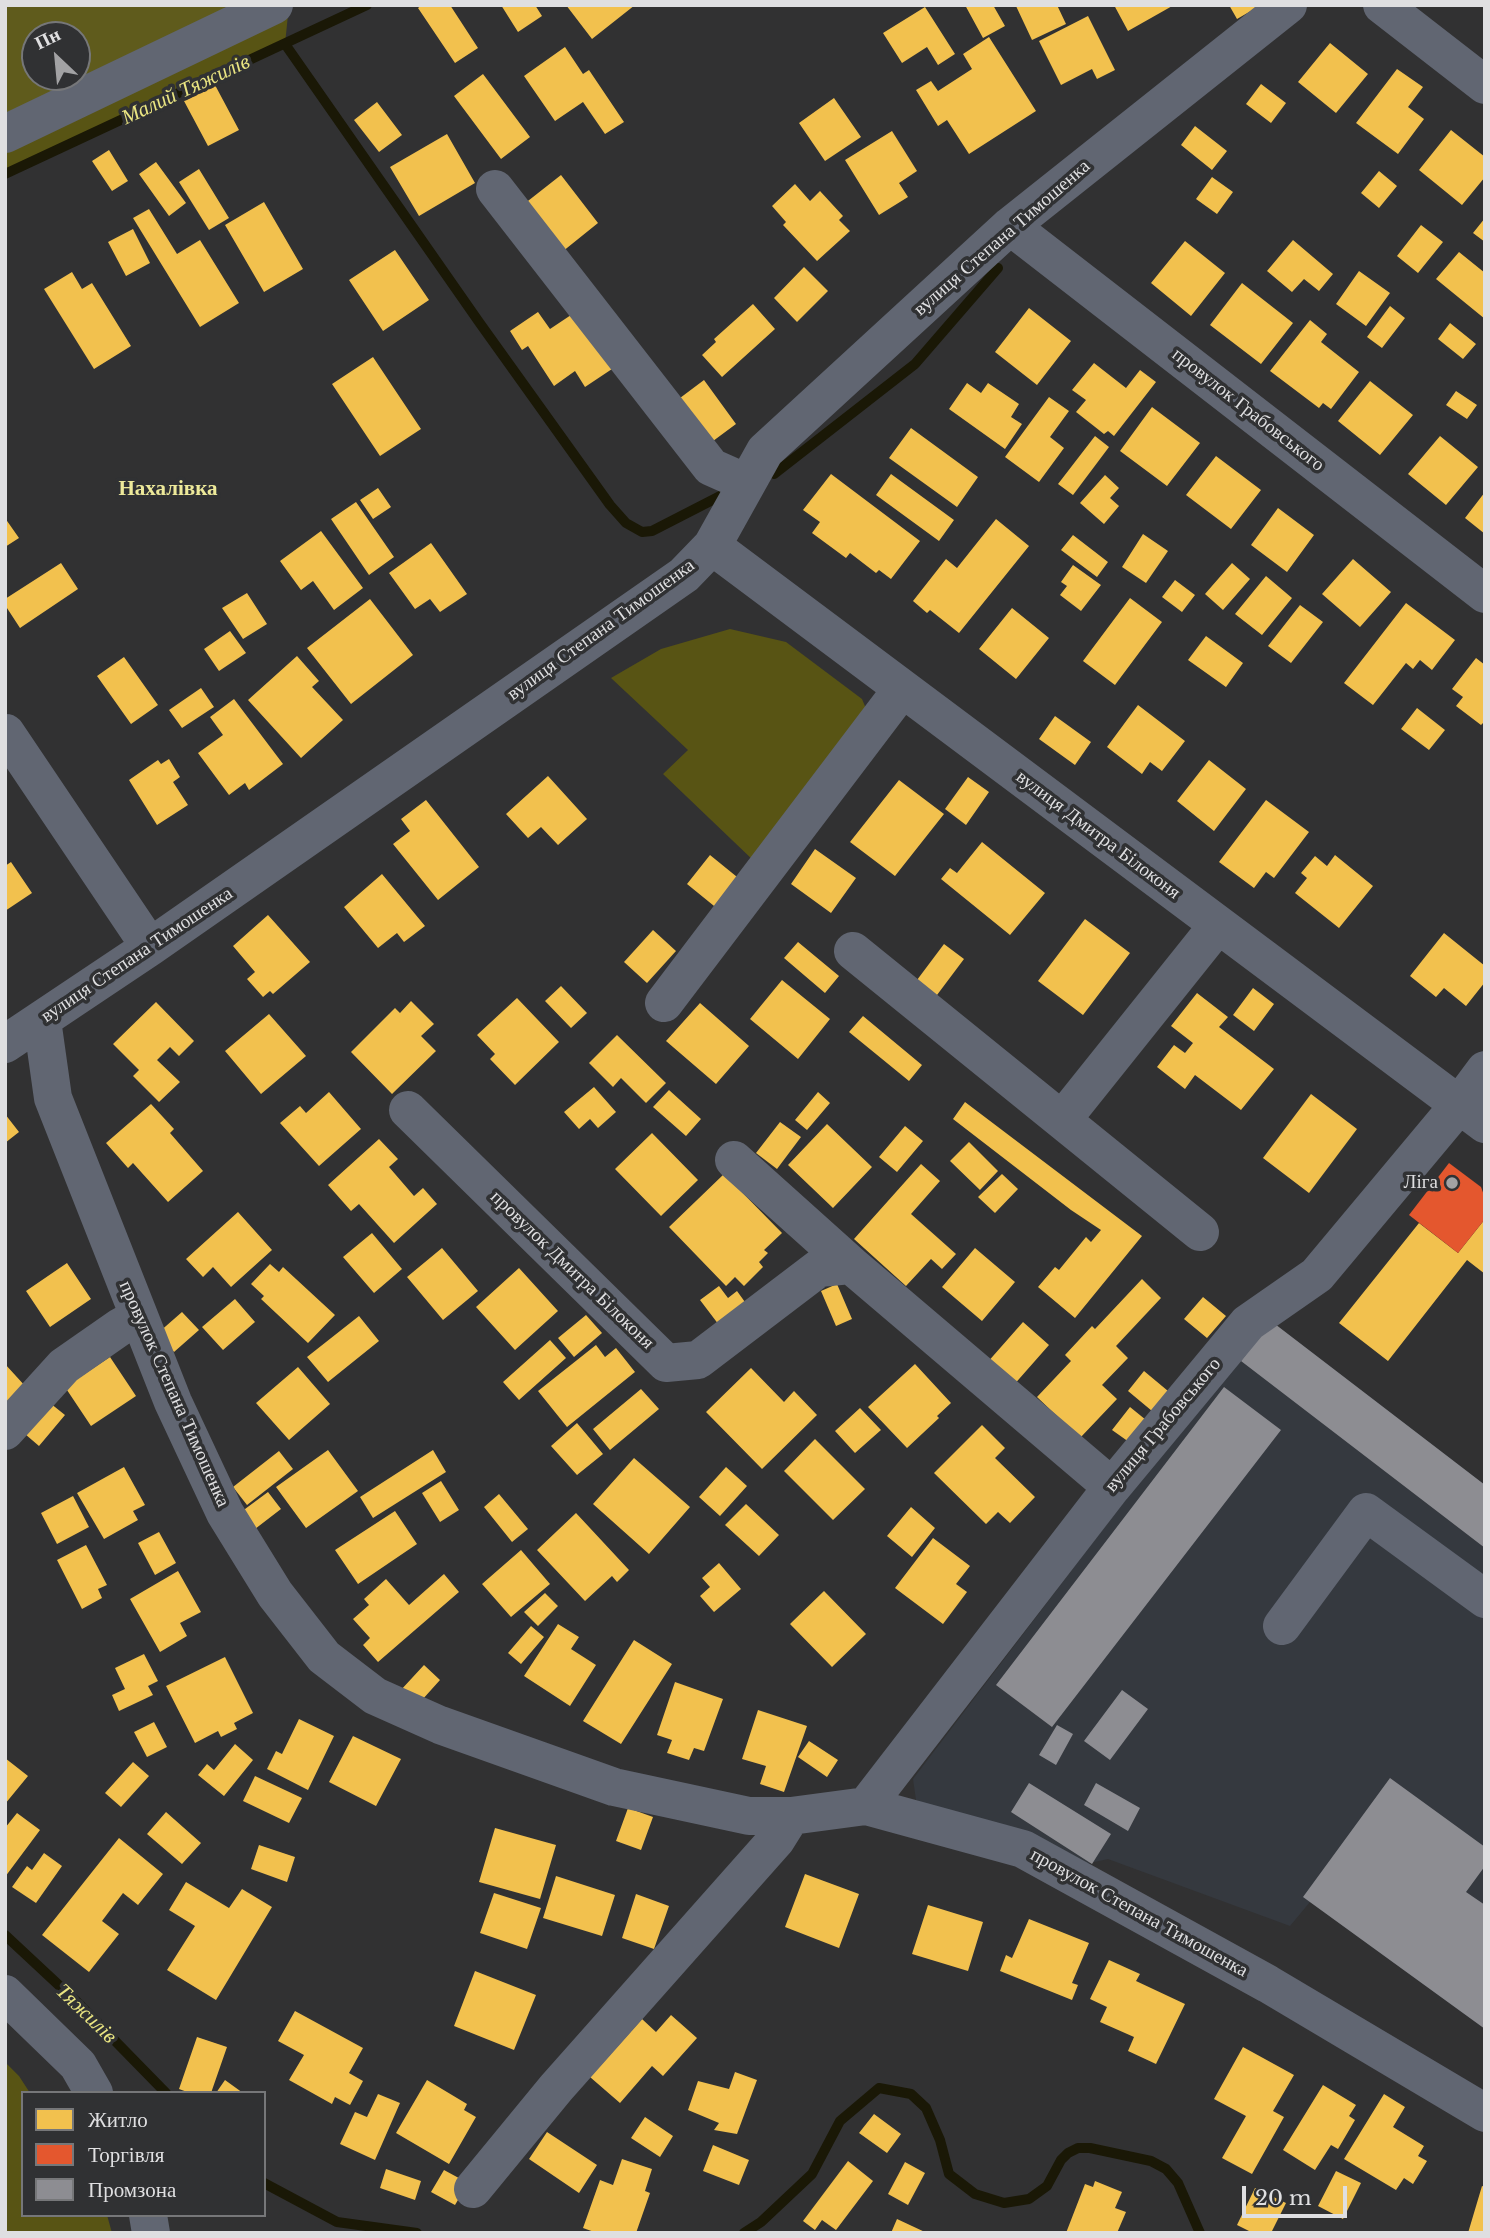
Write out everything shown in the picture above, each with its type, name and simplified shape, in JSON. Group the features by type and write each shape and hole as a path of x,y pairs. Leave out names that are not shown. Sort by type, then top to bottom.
{"street":[{"path":"5,134 274,5"},
{"name":"вулиця Степана Тимошенка","path":"5,1044 150,947 684,575 712,546 765,451 1010,226 1288,5"},
{"path":"1382,5 1485,85"},
{"path":"495,189 711,467 747,483"},
{"name":"провулок Грабовського","path":"1010,226 1485,594"},
{"name":"вулиця Дмитра Білоконя","path":"712,546 1472,1114"},
{"path":"664,1003 902,689"},
{"path":"6,733 150,947"},
{"path":"1062,1120 1218,925"},
{"path":"853,951 1200,1232"},
{"name":"провулок Степана Тимошенка","path":"42,1020 53,1098 173,1402 225,1513 268,1582 324,1657 375,1696 440,1726 614,1787 749,1816 791,1816 866,1806 1023,1849 1268,1984 1485,2113"},
{"name":"вулиця Грабовського","path":"866,1806 1111,1487 1248,1323 1317,1275 1472,1114 1485,1070"},
{"name":"провулок Дмитра Білоконя","path":"408,1110 666,1363 698,1360 819,1268 851,1265"},
{"path":"734,1160 851,1265 1111,1487"},
{"path":"5,1431 64,1366 138,1317"},
{"path":"1282,1626 1366,1512 1485,1599"},
{"path":"473,2189 556,2088 776,1840 791,1816"},
{"path":"5,1994 78,2065 93,2091"}],"shaded area":[{"path":"5,5 289,5 285,44 5,174"},
{"path":"5,5 225,5 221,15 91,77 91,21 21,21 21,91 62,91 5,118"},
{"path":"730,629 786,642 862,699 867,711 755,862 663,774 688,750 611,678 661,649"},
{"path":"1271,1321 1485,1485 1485,2029 1310,1902 1290,1926 1108,1859 1072,1867 916,1800 913,1779 1144,1475"},
{"path":"5,2062 29,2091 21,2091 21,2217 108,2217 112,2233 5,2233"}],"building: Житло":[{"path":"422,5 450,5 478,48 455,63 418,8"},
{"path":"501,5 535,5 542,16 518,32"},
{"path":"566,5 635,5 592,39"},
{"path":"965,5 993,5 1005,26 983,38"},
{"path":"1057,5 1066,24 1032,40 1016,6"},
{"path":"1114,5 1174,5 1128,31"},
{"path":"1229,5 1255,5 1256,8 1237,19"},
{"path":"925,7 955,54 938,65 927,47 902,63 883,33"},
{"path":"1088,16 1115,70 1097,79 1092,69 1061,85 1039,41"},
{"path":"989,37 1036,111 969,154 947,120 938,126 916,90 931,81 938,91 972,69 963,54"},
{"path":"1330,43 1368,74 1336,113 1298,82"},
{"path":"565,47 583,74 589,70 624,122 605,134 583,102 555,121 524,76"},
{"path":"1397,69 1423,87 1408,107 1424,119 1398,154 1356,123"},
{"path":"483,74 530,137 501,159 454,96"},
{"path":"1261,84 1286,103 1271,123 1246,104"},
{"path":"215,85 239,130 208,146 184,101"},
{"path":"834,98 861,137 825,161 799,123"},
{"path":"377,102 402,135 379,152 354,120"},
{"path":"1195,126 1227,151 1212,170 1181,145"},
{"path":"1451,130 1485,157 1485,177 1462,205 1419,170"},
{"path":"892,131 917,171 899,183 908,197 879,215 845,160"},
{"path":"447,134 475,183 419,216 390,167"},
{"path":"109,150 128,181 112,191 92,161"},
{"path":"156,162 186,203 169,216 139,174"},
{"path":"199,169 229,218 209,230 179,182"},
{"path":"1379,171 1397,186 1379,208 1361,193"},
{"path":"561,175 598,223 557,256 519,208"},
{"path":"1212,177 1233,192 1217,214 1196,199"},
{"path":"795,184 810,201 820,191 843,216 839,220 850,231 817,261 783,225 786,222 772,206"},
{"path":"264,202 303,269 264,292 225,225"},
{"path":"149,209 177,254 200,240 239,303 200,327 133,218"},
{"path":"1485,218 1485,242 1473,233"},
{"path":"1421,225 1443,242 1418,273 1397,256"},
{"path":"133,229 150,263 126,276 108,242"},
{"path":"1293,240 1333,274 1319,291 1304,279 1292,292 1267,271"},
{"path":"1185,241 1225,273 1191,316 1151,283"},
{"path":"395,250 429,300 383,331 349,280"},
{"path":"1459,252 1485,273 1485,319 1436,279"},
{"path":"804,267 828,291 797,322 774,298"},
{"path":"1359,271 1390,293 1366,326 1336,304"},
{"path":"72,272 82,289 92,283 131,346 94,369 44,289"},
{"path":"1242,283 1293,323 1261,364 1210,325"},
{"path":"753,304 775,329 722,377 702,355 716,342 714,339"},
{"path":"1390,306 1405,318 1382,348 1367,337"},
{"path":"1029,308 1071,341 1037,385 995,352"},
{"path":"538,312 550,329 574,313 612,369 585,387 575,371 554,386 528,346 522,350 510,331"},
{"path":"1310,320 1327,334 1321,342 1359,372 1331,409 1323,403 1319,408 1270,371"},
{"path":"1450,323 1476,344 1463,359 1438,339"},
{"path":"373,357 421,429 380,456 332,384"},
{"path":"1094,363 1126,388 1140,370 1156,382 1114,436 1108,431 1104,434 1076,412 1086,400 1072,390"},
{"path":"704,380 736,424 709,444 676,401"},
{"path":"1370,381 1413,415 1380,455 1338,421"},
{"path":"967,383 981,393 988,383 1019,404 1011,417 1022,424 1005,449 949,409"},
{"path":"1456,391 1477,405 1467,419 1446,405"},
{"path":"1049,397 1069,411 1050,437 1064,448 1039,482 1005,457"},
{"path":"1152,407 1200,443 1167,486 1120,451"},
{"path":"911,428 978,477 957,507 889,458"},
{"path":"1095,436 1109,447 1073,495 1058,484"},
{"path":"1440,436 1478,467 1446,505 1408,474"},
{"path":"1216,456 1261,490 1231,529 1186,495"},
{"path":"831,474 920,541 891,579 879,570 876,573 850,553 846,558 812,533 820,522 803,510"},
{"path":"891,474 954,520 939,541 876,495"},
{"path":"1105,475 1119,488 1110,498 1119,506 1104,524 1080,503"},
{"path":"378,488 391,507 373,519 360,500"},
{"path":"1485,492 1485,534 1465,518"},
{"path":"356,502 394,557 369,575 331,519"},
{"path":"1278,508 1314,535 1287,572 1251,545"},
{"path":"5,518 19,538 5,547"},
{"path":"996,519 1029,546 959,633 930,610 927,613 913,601 946,559 957,568"},
{"path":"321,531 363,588 334,610 313,581 301,590 280,561"},
{"path":"1143,534 1168,551 1146,583 1122,567"},
{"path":"1073,535 1108,562 1097,577 1061,550"},
{"path":"431,543 467,594 440,612 430,599 415,609 389,573"},
{"path":"1353,559 1391,592 1360,627 1322,594"},
{"path":"61,563 78,589 20,628 5,605 5,599"},
{"path":"1232,563 1250,579 1223,610 1205,594"},
{"path":"1073,565 1101,585 1081,611 1060,595 1067,586 1061,582"},
{"path":"1266,576 1292,598 1262,635 1235,614"},
{"path":"1175,580 1195,595 1182,612 1162,597"},
{"path":"247,593 267,624 243,639 222,608"},
{"path":"1130,598 1162,622 1115,685 1083,661"},
{"path":"370,599 413,655 351,704 307,648"},
{"path":"1406,603 1455,640 1432,670 1420,660 1413,669 1406,663 1373,705 1344,683"},
{"path":"1300,605 1323,622 1291,663 1268,646"},
{"path":"1012,608 1049,638 1016,679 979,649"},
{"path":"230,631 246,653 219,671 204,649"},
{"path":"1206,636 1243,663 1226,687 1188,660"},
{"path":"297,656 319,681 312,687 343,720 301,758 248,700"},
{"path":"124,657 158,705 131,724 97,676"},
{"path":"1476,658 1485,665 1485,721 1481,725 1456,706 1463,697 1452,689"},
{"path":"201,688 214,707 182,728 169,710"},
{"path":"234,699 283,764 249,790 245,783 229,795 198,753 223,735 210,717"},
{"path":"1138,705 1185,741 1162,771 1150,762 1142,774 1107,747"},
{"path":"1417,708 1445,730 1429,750 1401,729"},
{"path":"1055,716 1091,742 1075,765 1039,739"},
{"path":"169,759 180,777 173,782 188,805 157,825 129,780 158,760 161,764"},
{"path":"1209,760 1246,789 1214,831 1177,801"},
{"path":"548,776 587,819 558,845 541,827 528,838 506,814"},
{"path":"968,777 989,792 966,825 945,809"},
{"path":"899,780 944,814 895,876 850,842"},
{"path":"426,800 479,867 438,900 393,844 410,831 401,819"},
{"path":"1266,800 1309,832 1274,878 1266,872 1254,888 1219,862"},
{"path":"982,842 1045,893 1010,935 941,879 950,868 957,873"},
{"path":"815,849 856,878 831,913 791,884"},
{"path":"710,855 742,881 719,910 687,884"},
{"path":"1335,855 1373,886 1339,928 1295,893 1307,878 1301,873 1315,856 1327,866"},
{"path":"11,862 32,893 5,911 5,866"},
{"path":"382,874 425,926 404,942 397,933 378,948 344,907"},
{"path":"268,915 310,962 273,994 270,991 263,997 247,979 255,972 233,946"},
{"path":"1085,919 1130,953 1083,1015 1038,981"},
{"path":"653,930 676,951 647,983 624,962"},
{"path":"1444,933 1485,966 1485,982 1466,1006 1444,988 1436,997 1410,976"},
{"path":"798,942 839,976 825,993 784,958"},
{"path":"944,944 964,959 934,999 914,984"},
{"path":"782,980 830,1019 798,1059 750,1019"},
{"path":"561,986 587,1013 571,1028 545,1001"},
{"path":"1253,988 1274,1004 1254,1031 1233,1015"},
{"path":"1197,993 1228,1017 1219,1027 1274,1069 1241,1110 1195,1075 1185,1089 1157,1067 1174,1045 1185,1053 1193,1043 1171,1026"},
{"path":"517,998 559,1042 515,1085 490,1059 495,1054 477,1035"},
{"path":"411,1001 434,1024 421,1036 436,1051 392,1094 351,1052 395,1008 400,1013"},
{"path":"156,1002 194,1041 179,1056 170,1047 157,1060 180,1082 159,1102 133,1076 139,1070 113,1044"},
{"path":"700,1003 749,1046 716,1084 666,1041"},
{"path":"269,1014 306,1056 261,1094 225,1051"},
{"path":"863,1016 922,1065 909,1081 849,1032"},
{"path":"617,1035 666,1083 646,1103 621,1078 613,1087 589,1063"},
{"path":"594,1087 616,1112 598,1128 590,1119 579,1129 564,1112"},
{"path":"669,1090 701,1119 686,1136 653,1107"},
{"path":"329,1092 361,1129 319,1166 280,1123 300,1106 306,1113"},
{"path":"818,1092 830,1103 807,1130 795,1120"},
{"path":"1311,1094 1357,1129 1309,1193 1263,1158"},
{"path":"965,1102 1142,1236 1075,1318 1038,1287 1055,1267 1059,1270 1086,1237 1091,1242 1101,1230 953,1119"},
{"path":"151,1104 174,1129 170,1133 203,1171 168,1202 133,1163 128,1168 106,1143"},
{"path":"5,1114 19,1132 5,1143"},
{"path":"780,1122 801,1137 777,1169 756,1153"},
{"path":"827,1124 872,1167 833,1208 788,1165"},
{"path":"905,1126 923,1141 897,1172 879,1157"},
{"path":"652,1133 698,1180 661,1216 615,1169"},
{"path":"379,1139 398,1159 389,1167 414,1196 423,1188 437,1204 394,1243 359,1204 351,1211 328,1185"},
{"path":"969,1142 998,1171 980,1190 950,1161"},
{"path":"921,1164 940,1181 911,1214 956,1254 942,1269 931,1259 906,1286 854,1239"},
{"path":"724,1174 782,1233 764,1250 768,1253 759,1262 763,1267 744,1286 735,1277 726,1286 669,1227"},
{"path":"1002,1174 1018,1189 995,1213 978,1197"},
{"path":"238,1212 272,1250 231,1287 213,1267 203,1277 186,1259"},
{"path":"1485,1219 1485,1274 1467,1260 1388,1361 1339,1323 1419,1223 1458,1253"},
{"path":"372,1233 402,1269 374,1293 343,1257"},
{"path":"442,1248 478,1291 443,1320 407,1277"},
{"path":"975,1248 1015,1282 982,1321 942,1287"},
{"path":"67,1263 91,1299 50,1327 26,1291"},
{"path":"270,1264 279,1272 283,1267 335,1315 308,1343 261,1299 264,1296 251,1284"},
{"path":"519,1268 558,1311 515,1350 476,1307"},
{"path":"1142,1279 1161,1298 1116,1346 1128,1358 1102,1385 1117,1399 1080,1438 1037,1397 1071,1361 1065,1355 1092,1326 1095,1329"},
{"path":"837,1284 852,1319 836,1326 821,1291"},
{"path":"719,1286 728,1298 737,1291 750,1309 722,1329 700,1300"},
{"path":"1203,1297 1226,1316 1207,1338 1184,1319"},
{"path":"235,1299 255,1322 223,1350 202,1327"},
{"path":"182,1312 199,1330 174,1352 158,1333"},
{"path":"586,1315 602,1333 574,1357 558,1338"},
{"path":"359,1316 379,1341 328,1382 307,1357"},
{"path":"1023,1322 1049,1345 1012,1387 986,1364"},
{"path":"550,1340 566,1358 519,1400 503,1382"},
{"path":"596,1345 605,1357 616,1348 635,1372 567,1427 538,1391"},
{"path":"110,1357 136,1396 91,1426 65,1387"},
{"path":"5,1364 26,1387 5,1405"},
{"path":"915,1364 951,1403 907,1448 868,1407"},
{"path":"298,1367 330,1404 289,1440 256,1403"},
{"path":"751,1368 784,1402 794,1391 817,1415 762,1469 706,1412"},
{"path":"1144,1371 1168,1391 1152,1411 1128,1391"},
{"path":"641,1389 659,1409 610,1450 593,1429"},
{"path":"50,1403 65,1415 39,1446 25,1434"},
{"path":"1130,1407 1146,1420 1129,1442 1112,1430"},
{"path":"860,1408 881,1430 855,1453 835,1431"},
{"path":"577,1423 603,1454 577,1475 551,1446"},
{"path":"982,1425 1005,1448 995,1458 1035,1497 1010,1523 998,1512 986,1524 934,1473"},
{"path":"815,1439 865,1489 833,1520 784,1471"},
{"path":"328,1450 358,1491 306,1528 276,1487"},
{"path":"433,1450 446,1472 373,1518 360,1497"},
{"path":"279,1451 293,1469 247,1505 233,1487"},
{"path":"634,1458 690,1507 649,1554 593,1504"},
{"path":"124,1467 145,1505 133,1511 138,1520 104,1539 77,1493"},
{"path":"726,1467 747,1486 720,1516 699,1497"},
{"path":"441,1481 459,1510 440,1522 422,1493"},
{"path":"268,1492 281,1509 255,1529 241,1512"},
{"path":"499,1494 528,1529 512,1542 484,1507"},
{"path":"73,1496 89,1527 57,1544 41,1513"},
{"path":"746,1504 779,1535 759,1556 725,1525"},
{"path":"911,1507 935,1528 912,1557 887,1536"},
{"path":"395,1511 417,1544 358,1584 335,1550"},
{"path":"576,1513 629,1570 617,1582 612,1576 585,1601 537,1550"},
{"path":"159,1532 176,1563 155,1575 138,1543"},
{"path":"933,1538 970,1566 956,1584 967,1592 943,1624 895,1588"},
{"path":"86,1545 107,1585 98,1589 102,1598 82,1609 57,1560"},
{"path":"521,1550 550,1584 511,1617 482,1584"},
{"path":"719,1563 741,1589 714,1612 700,1596 710,1587 702,1578"},
{"path":"178,1571 201,1612 180,1623 187,1636 160,1652 130,1599"},
{"path":"444,1574 459,1592 378,1662 363,1645 370,1638 353,1619 369,1605 364,1599 386,1579 409,1605"},
{"path":"824,1591 866,1634 832,1667 790,1624"},
{"path":"545,1593 558,1606 538,1626 524,1612"},
{"path":"558,1624 579,1637 571,1649 596,1665 570,1706 524,1676"},
{"path":"531,1626 544,1637 521,1664 508,1653"},
{"path":"634,1640 672,1664 621,1744 583,1721"},
{"path":"144,1654 158,1681 148,1686 153,1695 119,1711 112,1695 125,1689 115,1668"},
{"path":"225,1657 253,1713 234,1723 237,1729 221,1737 218,1731 195,1743 166,1686"},
{"path":"424,1665 440,1680 422,1700 400,1691"},
{"path":"675,1682 723,1699 704,1751 694,1748 689,1760 667,1753 672,1740 657,1735"},
{"path":"758,1710 807,1726 784,1792 760,1784 766,1766 742,1759"},
{"path":"299,1719 334,1736 308,1790 267,1769 276,1751 282,1754"},
{"path":"154,1722 167,1747 147,1757 134,1732"},
{"path":"353,1736 401,1759 376,1806 329,1782"},
{"path":"809,1741 838,1760 827,1777 798,1757"},
{"path":"235,1744 253,1760 224,1796 198,1775 207,1764 214,1770"},
{"path":"5,1758 28,1776 5,1804"},
{"path":"133,1762 149,1776 121,1807 105,1793"},
{"path":"255,1776 302,1798 289,1823 243,1801"},
{"path":"628,1808 653,1817 641,1850 616,1841"},
{"path":"166,1812 201,1843 182,1864 147,1834"},
{"path":"17,1813 40,1830 5,1877 5,1828"},
{"path":"495,1828 556,1845 540,1899 479,1882"},
{"path":"119,1838 163,1874 138,1905 123,1893 102,1921 119,1934 89,1972 42,1935"},
{"path":"259,1845 295,1857 287,1882 251,1869"},
{"path":"44,1853 62,1866 36,1903 12,1887 27,1866 32,1870"},
{"path":"805,1874 859,1894 839,1948 785,1927"},
{"path":"556,1876 615,1895 602,1936 543,1918"},
{"path":"186,1882 229,1908 242,1889 272,1907 216,2000 167,1970 195,1926 169,1910"},
{"path":"494,1893 541,1908 527,1949 480,1933"},
{"path":"636,1894 669,1906 654,1949 622,1938"},
{"path":"928,1905 983,1922 968,1971 912,1954"},
{"path":"1029,1919 1089,1943 1072,1983 1078,1985 1072,2000 1000,1971 1006,1955 1012,1958"},
{"path":"1109,1960 1140,1974 1136,1981 1185,2004 1156,2064 1128,2051 1134,2037 1100,2022 1107,2007 1090,1999"},
{"path":"475,1971 536,1995 514,2050 454,2026"},
{"path":"295,2011 363,2048 349,2073 363,2081 350,2105 335,2097 332,2104 289,2080 304,2055 278,2041"},
{"path":"671,2015 697,2038 663,2076 652,2066 620,2103 590,2077 642,2019 656,2032"},
{"path":"197,2037 227,2047 212,2091 179,2089"},
{"path":"1243,2047 1294,2075 1273,2111 1284,2117 1252,2174 1222,2158 1246,2116 1214,2099"},
{"path":"735,2072 757,2080 737,2134 714,2130 719,2123 688,2110 698,2081 729,2089"},
{"path":"225,2080 240,2091 217,2091"},
{"path":"427,2080 467,2104 464,2110 476,2117 449,2164 396,2133"},
{"path":"1323,2085 1356,2105 1349,2116 1355,2120 1338,2149 1331,2145 1315,2170 1283,2150"},
{"path":"378,2094 400,2103 375,2160 340,2144 355,2112 367,2117"},
{"path":"1384,2094 1405,2107 1393,2127 1424,2146 1418,2156 1427,2161 1413,2184 1404,2178 1396,2190 1344,2159"},
{"path":"874,2114 901,2134 887,2153 859,2133"},
{"path":"645,2117 673,2136 660,2157 631,2138"},
{"path":"547,2132 597,2165 579,2193 529,2159"},
{"path":"713,2145 749,2160 739,2185 703,2171"},
{"path":"622,2159 652,2169 645,2191 650,2193 636,2233 597,2233 583,2228 600,2180 613,2185"},
{"path":"848,2161 873,2181 836,2230 822,2220 815,2230 803,2221"},
{"path":"905,2162 925,2173 908,2205 888,2194"},
{"path":"386,2169 421,2181 415,2200 380,2188"},
{"path":"444,2170 468,2183 455,2205 431,2192"},
{"path":"1336,2171 1361,2183 1343,2219 1318,2206"},
{"path":"1095,2181 1122,2192 1115,2208 1126,2212 1117,2233 1066,2233 1085,2184 1093,2187"},
{"path":"1482,2186 1485,2187 1485,2233 1468,2233"},
{"path":"1255,2188 1286,2203 1271,2233 1253,2233 1237,2225"},
{"path":"897,2219 927,2233 891,2233"}],"building: Торгівля":[{"path":"1449,1163 1481,1187 1485,1198 1485,1219 1458,1253 1409,1215"}],"building: Промзона":[{"path":"1271,1321 1485,1485 1485,1548 1241,1361"},
{"path":"1224,1387 1281,1430 1052,1727 996,1685"},
{"path":"1122,1690 1148,1709 1110,1760 1084,1741"},
{"path":"1057,1725 1073,1734 1056,1765 1039,1755"},
{"path":"1390,1778 1485,1847 1485,1866 1466,1892 1485,1905 1485,2029 1303,1897"},
{"path":"1029,1783 1111,1834 1092,1864 1011,1812"},
{"path":"1096,1783 1140,1808 1128,1831 1084,1805"}],"waterway":[{"name":"Малий Тяжилів","path":"5,174 367,5"},
{"path":"285,44 479,322 610,505 626,523 642,532 652,531 728,492"},
{"path":"774,474 915,364 998,268"},
{"name":"Тяжилів","path":"5,1935 79,2004 164,2091"},
{"name":"Тяжилів","path":"744,2233 761,2222 812,2174 840,2121 879,2088 911,2094 926,2108 940,2140 949,2174 975,2194 1004,2203 1029,2199 1047,2186 1061,2160 1068,2153 1078,2148 1090,2148 1151,2161 1166,2169 1178,2183 1200,2233"},
{"name":"Тяжилів","path":"266,2184 337,2222 417,2233"}],"place":[{"name":"Ліга","path":"1452,1183"}],"district":[{"name":"Нахалівка","path":"168,489"}]}
